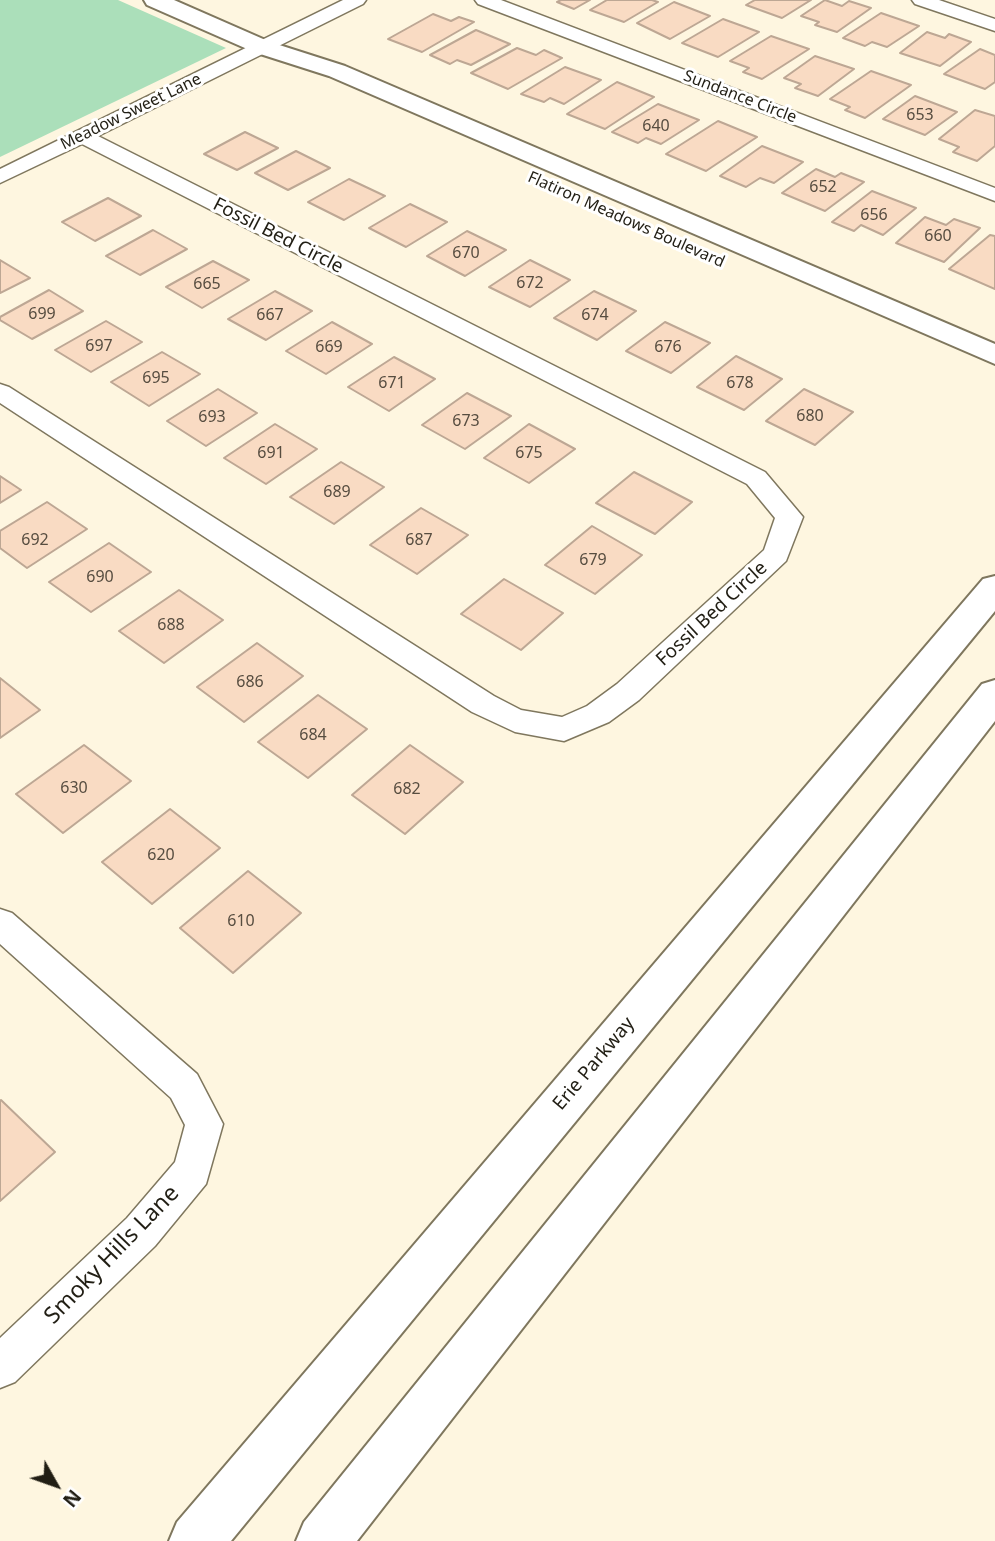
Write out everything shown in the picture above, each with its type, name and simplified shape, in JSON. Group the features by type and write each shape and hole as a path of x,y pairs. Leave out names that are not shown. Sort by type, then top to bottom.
{"main road":[{"name":"Flatiron Meadows Boulevard","path":"155,0 262,47 317,83 989,366"},
{"name":"Erie Parkway","path":"196,1541 995,588"},
{"path":"323,1541 995,694"}],"street":[{"name":"Meadow Sweet Lane","path":"0,177 357,0"},
{"name":"Sundance Circle","path":"485,0 995,195"},
{"path":"921,0 995,25"},
{"name":"Fossil Bed Circle","path":"0,391 483,704 515,720 564,729 598,714 628,692 776,554 789,517 757,478 82,136"},
{"name":"Smoky Hills Lane","path":"0,923 184,1086 204,1124 192,1171 141,1233 0,1367"}],"green space":[{"path":"0,0 118,0 226,48 0,157"}],"building":[{"path":"590,0 574,9 557,2"},
{"path":"607,0 658,2 624,22 590,10"},
{"path":"755,0 811,0 782,18 746,5"},
{"path":"825,0 842,6 849,1 871,8 837,32 815,25 819,22 801,16"},
{"path":"674,2 710,16 670,39 637,23"},
{"path":"881,13 919,26 887,47 872,42 865,46 843,38"},
{"path":"433,14 451,21 459,17 474,22 422,52 388,39"},
{"path":"723,19 759,32 718,57 682,43"},
{"path":"476,30 510,44 471,65 457,60 450,64 430,55"},
{"path":"927,32 945,38 949,34 971,42 940,66 900,53"},
{"path":"771,36 809,49 762,79 743,72 749,68 730,61"},
{"path":"517,48 536,55 544,50 562,58 508,89 471,73"},
{"path":"980,49 995,55 995,82 985,89 944,74"},
{"path":"815,56 854,69 818,96 795,88 801,84 784,78"},
{"path":"565,67 601,80 564,104 550,98 544,102 521,94"},
{"path":"871,71 911,85 865,118 845,110 850,107 830,99"},
{"path":"617,82 654,97 605,129 567,114"},
{"path":"915,96 957,112 925,135 883,119"},
{"path":"658,104 699,120 661,144 646,138 638,143 612,132"},
{"path":"975,110 995,116 995,146 977,161 953,152 959,147 939,139"},
{"path":"718,121 757,137 706,171 666,154"},
{"path":"245,132 278,148 237,170 204,154"},
{"path":"762,146 803,162 774,183 760,178 746,187 720,176"},
{"path":"296,151 330,168 288,190 255,173"},
{"path":"816,169 835,177 841,173 864,182 825,211 782,193"},
{"path":"349,179 385,196 344,220 308,202"},
{"path":"872,191 916,208 883,235 861,225 854,231 832,222"},
{"path":"108,198 141,216 95,241 62,222"},
{"path":"410,204 447,222 406,247 369,228"},
{"path":"925,217 946,225 954,219 980,228 944,262 896,243"},
{"path":"153,230 187,249 140,275 106,256"},
{"path":"467,231 506,250 465,276 427,256"},
{"path":"990,235 995,236 995,289 949,269"},
{"path":"0,260 30,278 0,293"},
{"path":"530,260 570,280 530,307 489,287"},
{"path":"213,261 249,280 202,308 166,287"},
{"path":"49,290 83,311 32,339 0,320 0,317"},
{"path":"275,291 312,311 266,340 228,319"},
{"path":"594,291 636,311 597,340 554,318"},
{"path":"106,321 142,342 91,372 55,350"},
{"path":"332,322 372,344 326,374 286,351"},
{"path":"665,322 710,343 671,373 626,351"},
{"path":"162,352 200,374 149,406 111,382"},
{"path":"736,356 782,379 744,410 697,387"},
{"path":"394,357 435,379 389,411 348,387"},
{"path":"218,389 257,413 206,446 167,421"},
{"path":"804,389 853,412 815,445 766,421"},
{"path":"467,393 511,416 465,449 422,425"},
{"path":"275,424 317,449 266,484 224,458"},
{"path":"529,424 575,449 529,483 484,458"},
{"path":"341,462 384,487 334,524 290,497"},
{"path":"634,472 692,502 655,534 596,503"},
{"path":"0,476 21,490 0,503"},
{"path":"47,502 87,529 27,568 0,548 0,531"},
{"path":"421,508 468,535 417,574 370,545"},
{"path":"592,526 642,555 595,594 545,565"},
{"path":"109,543 151,572 91,612 49,582"},
{"path":"504,579 563,613 521,650 461,614"},
{"path":"179,590 223,620 164,663 119,631"},
{"path":"257,643 303,676 244,722 197,687"},
{"path":"0,678 40,710 0,738"},
{"path":"318,695 367,729 308,778 258,742"},
{"path":"84,745 131,781 63,833 16,794"},
{"path":"410,745 463,782 405,834 352,795"},
{"path":"170,809 220,848 152,904 102,862"},
{"path":"248,871 301,913 233,973 180,928"},
{"path":"0,1101 55,1152 0,1201"}]}
